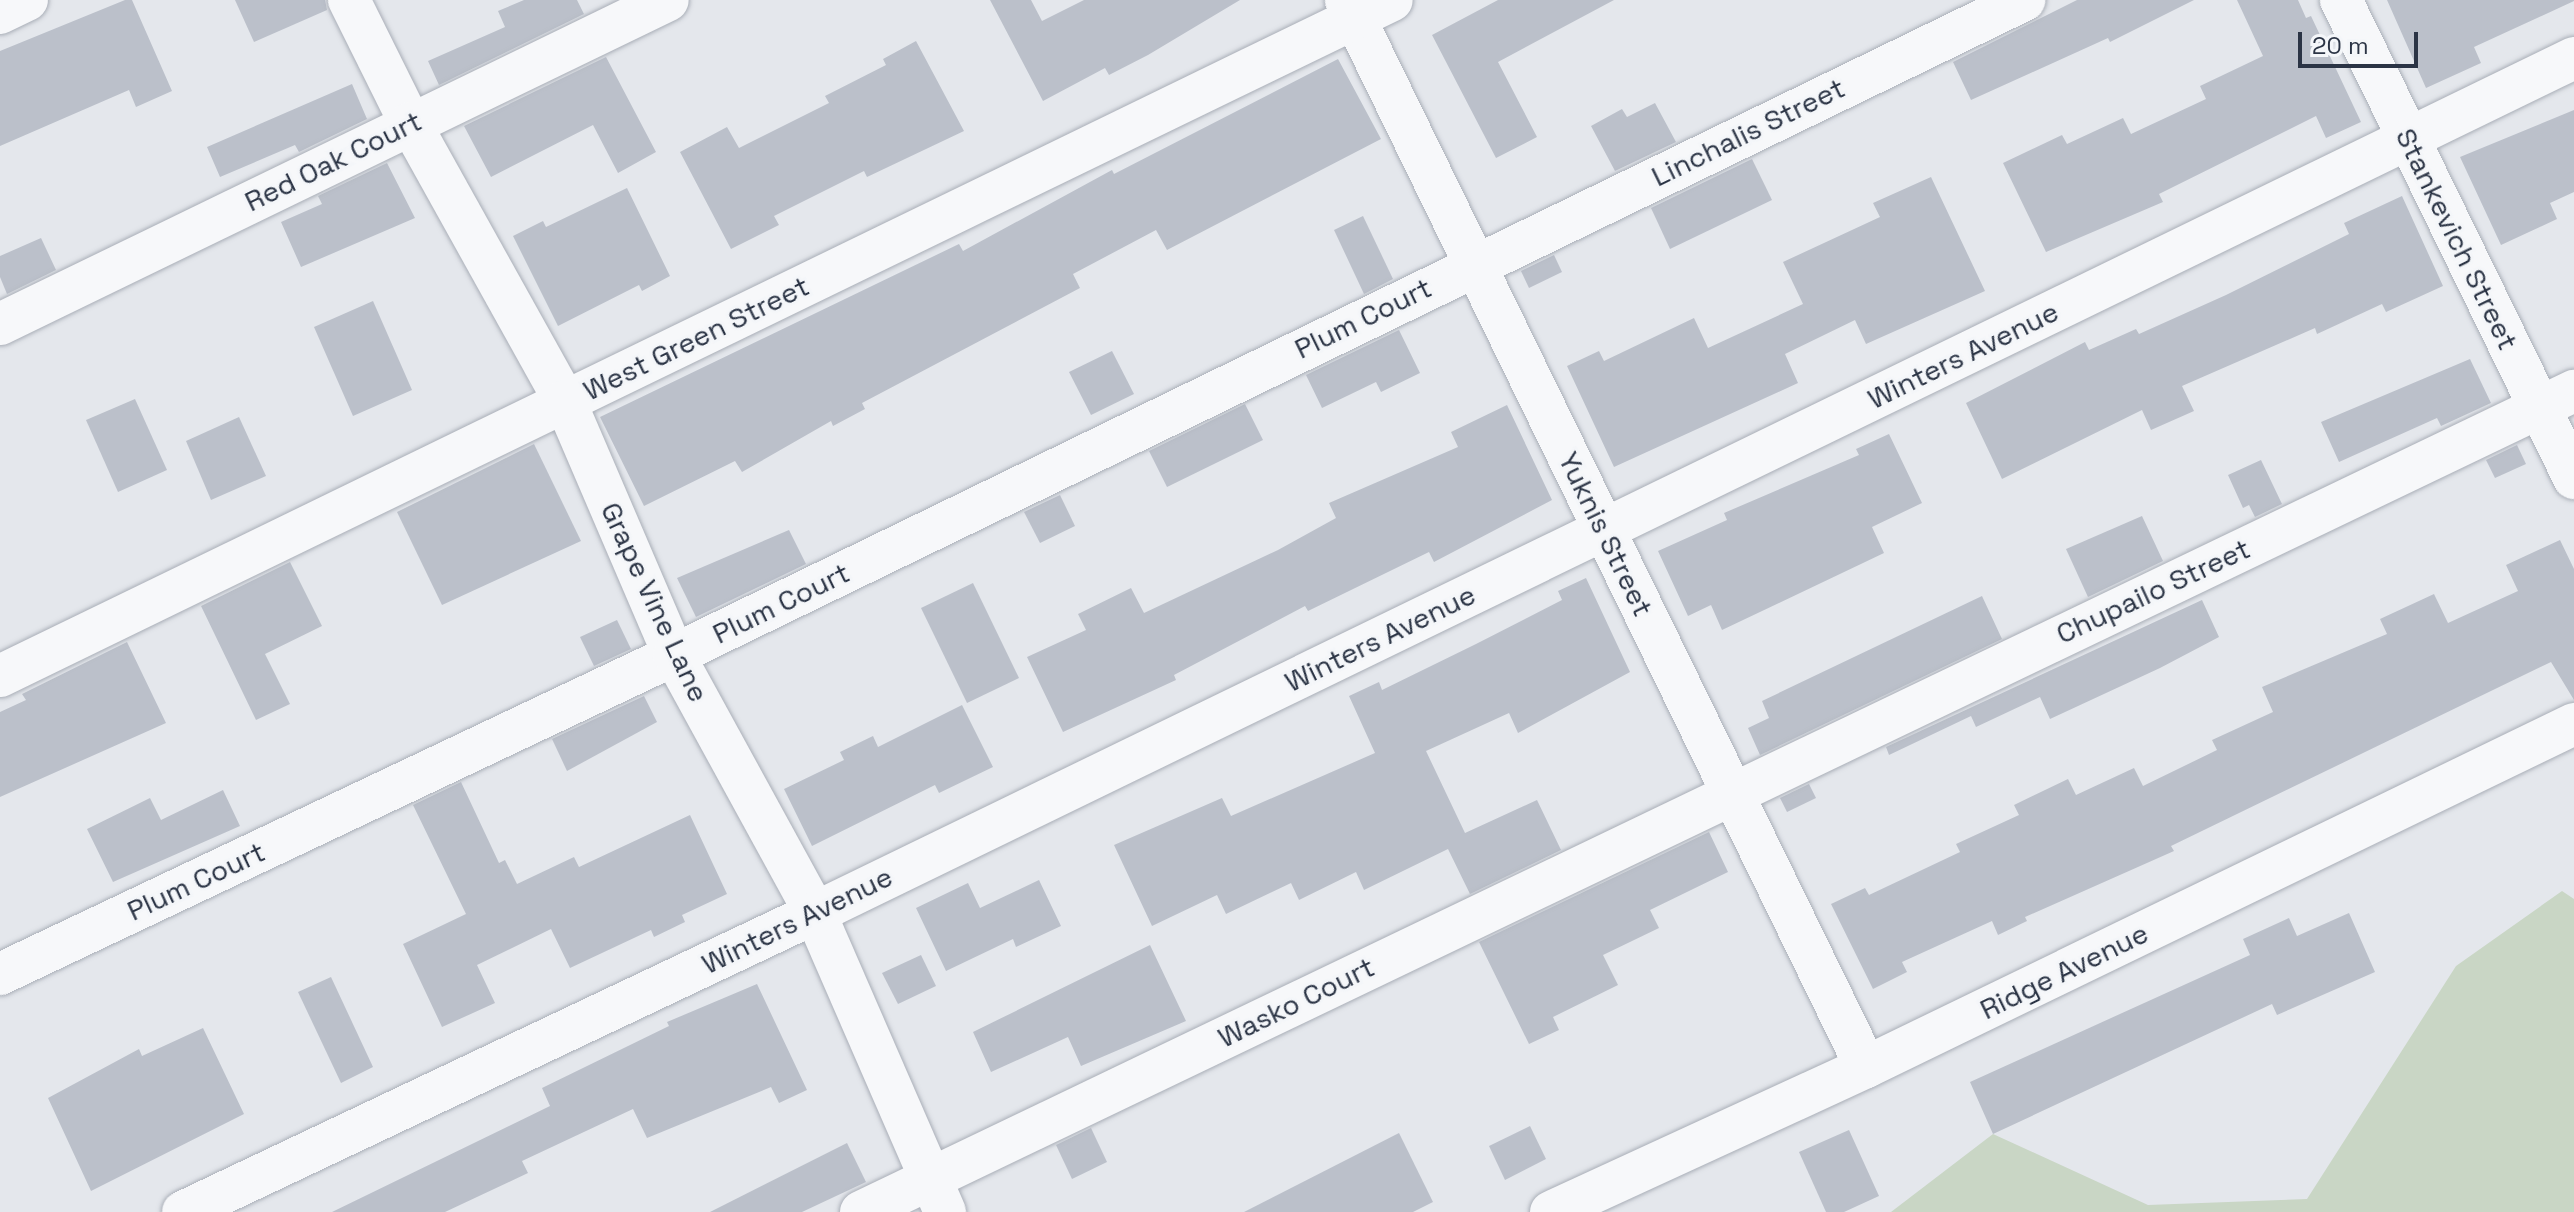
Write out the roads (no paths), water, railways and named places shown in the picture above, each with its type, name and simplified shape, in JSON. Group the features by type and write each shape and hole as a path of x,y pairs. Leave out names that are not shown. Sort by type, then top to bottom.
{"street":[{"path":"0,13 27,0"},
{"name":"Grape Vine Lane","path":"349,0 410,123 565,401 674,655 815,913 937,1196"},
{"name":"Red Oak Court","path":"0,324 668,0"},
{"name":"West Green Street","path":"0,676 565,401 1350,9 1392,0"},
{"name":"Linchalis Street","path":"1472,264 2024,0"},
{"name":"Stankevich Street","path":"2341,0 2408,138 2557,400 2574,478"},
{"name":"Yuknis Street","path":"1350,9 1866,1067"},
{"name":"Winters Avenue","path":"183,1212 815,913 2574,58"},
{"name":"Plum Court","path":"0,974 674,655 1472,264"},
{"name":"Chupailo Street","path":"1732,791 2557,400"},
{"name":"Ridge Avenue","path":"1551,1212 1866,1067 2574,724"},
{"name":"Wasko Court","path":"861,1212 937,1196 1732,791"}]}
